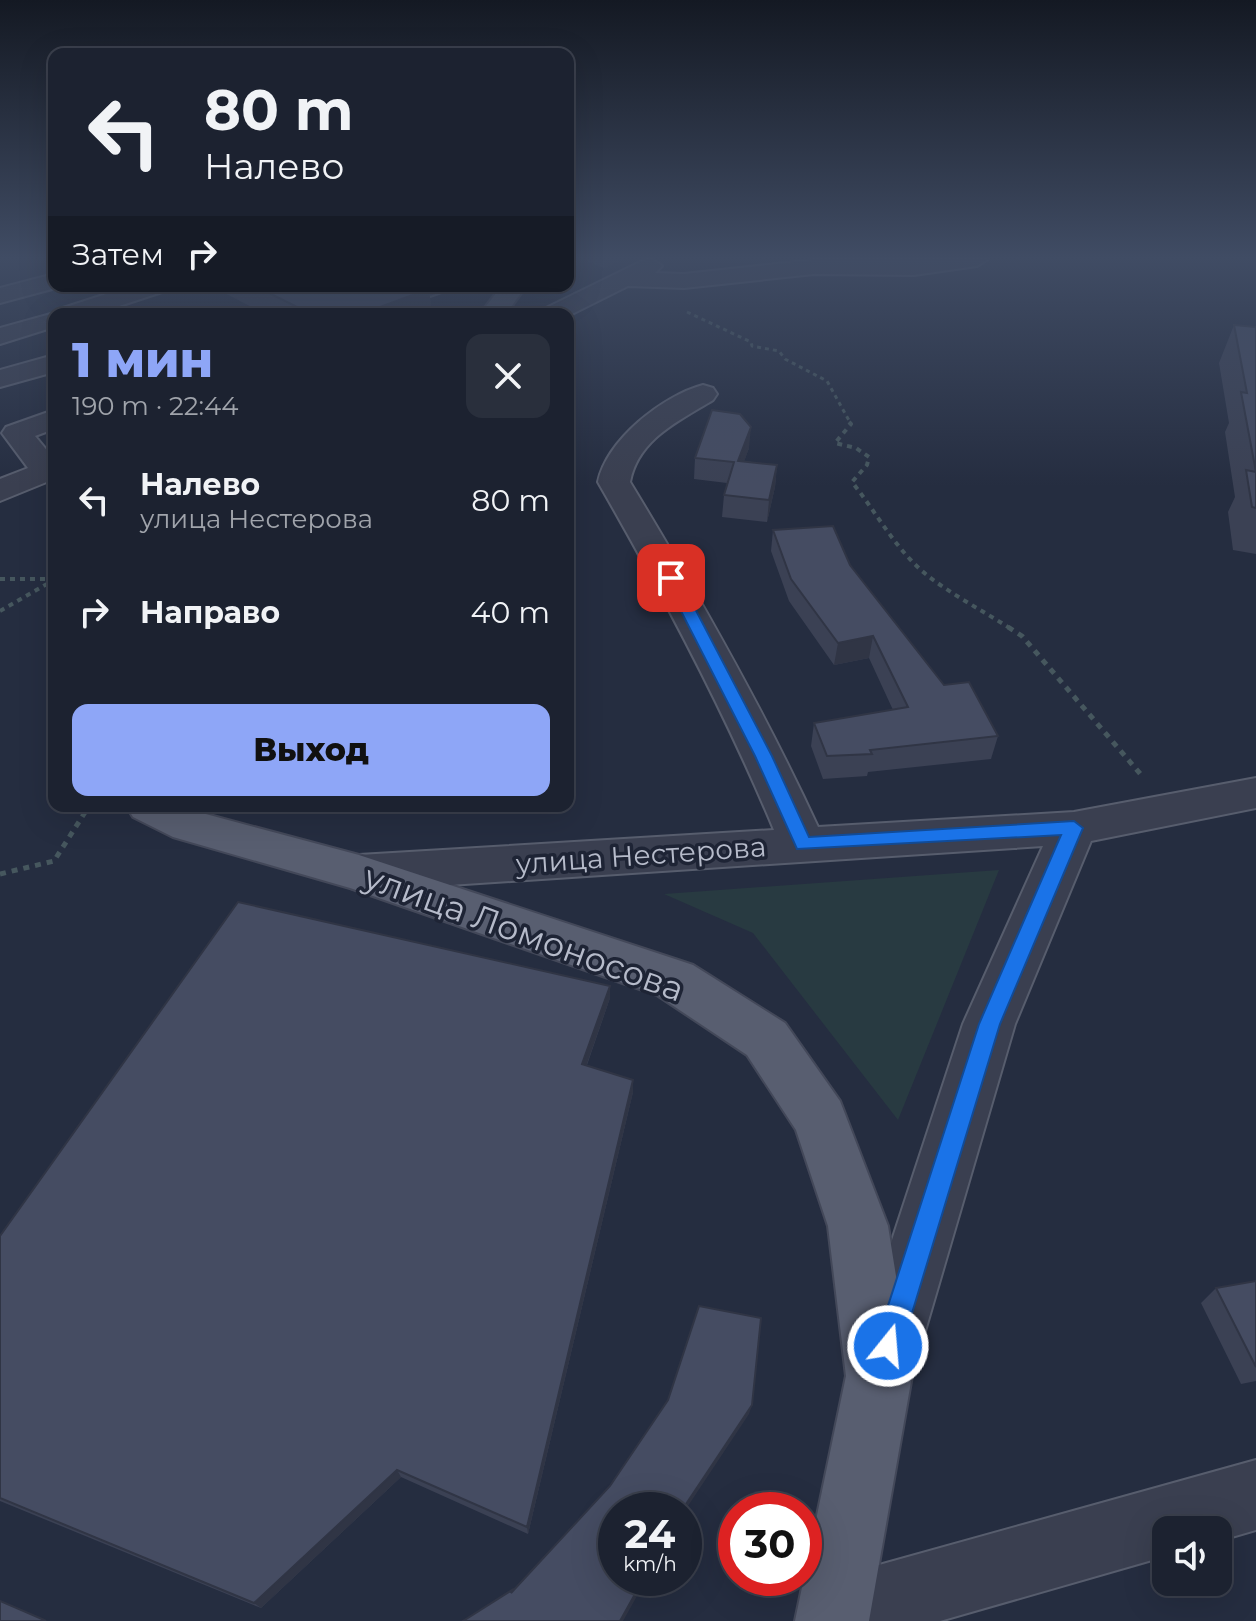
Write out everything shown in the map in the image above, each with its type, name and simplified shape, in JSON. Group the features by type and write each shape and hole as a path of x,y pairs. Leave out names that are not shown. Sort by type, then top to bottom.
{"main road":[{"name":"улица Ломоносова","path":"160,812 189,826 359,873 675,980 766,1039 820,1119 858,1226 879,1376 836,1619"}],"street":[{"path":"0,379 48,365"},
{"path":"703,394 646,432 626,450 615,469 614,482 671,578 764,756 803,844"},
{"path":"0,491 47,471 17,433 48,421"},
{"name":"улица Нестерова","path":"359,873 1074,828 1169,807 1256,793"},
{"path":"879,1376 989,1024 1074,828"},
{"path":"836,1619 1256,1495"}],"path":[{"path":"737,335 751,342 752,346 779,351 785,359 827,381 829,391 839,401 851,424 835,443 856,448 869,457 867,465 852,482 873,508 892,540 923,572 1022,636 1169,807"},
{"path":"0,579 48,579"},
{"path":"0,611 48,583"},
{"path":"0,874 54,861 85,812"}],"shaded area":[{"path":"999,870 898,1120 753,933 664,894"}],"building":[{"path":"1236,335 1256,335 1256,472 1241,392 1247,393"},
{"path":"712,410 740,414 751,427 738,461 777,465 769,500 724,495 734,462 695,458"},
{"path":"1246,470 1256,472 1256,508 1252,507"},
{"path":"833,526 850,565 944,685 969,682 998,736 870,750 872,754 827,756 814,723 908,707 873,636 838,643 791,579 773,530"},
{"path":"238,902 610,986 582,1064 633,1080 527,1527 397,1470 254,1603 0,1498 0,1236"},
{"path":"1256,1281 1256,1367 1216,1288"},
{"path":"699,1306 761,1318 752,1405 694,1492 604,1492 668,1400"},
{"path":"598,1499 598,1596 634,1596 620,1621 463,1621 512,1590 511,1593"},
{"path":"0,1601 42,1619 46,1621 0,1621"}],"route":[{"path":"671,578 764,756 803,844 1074,828 989,1024 888,1346"}]}
